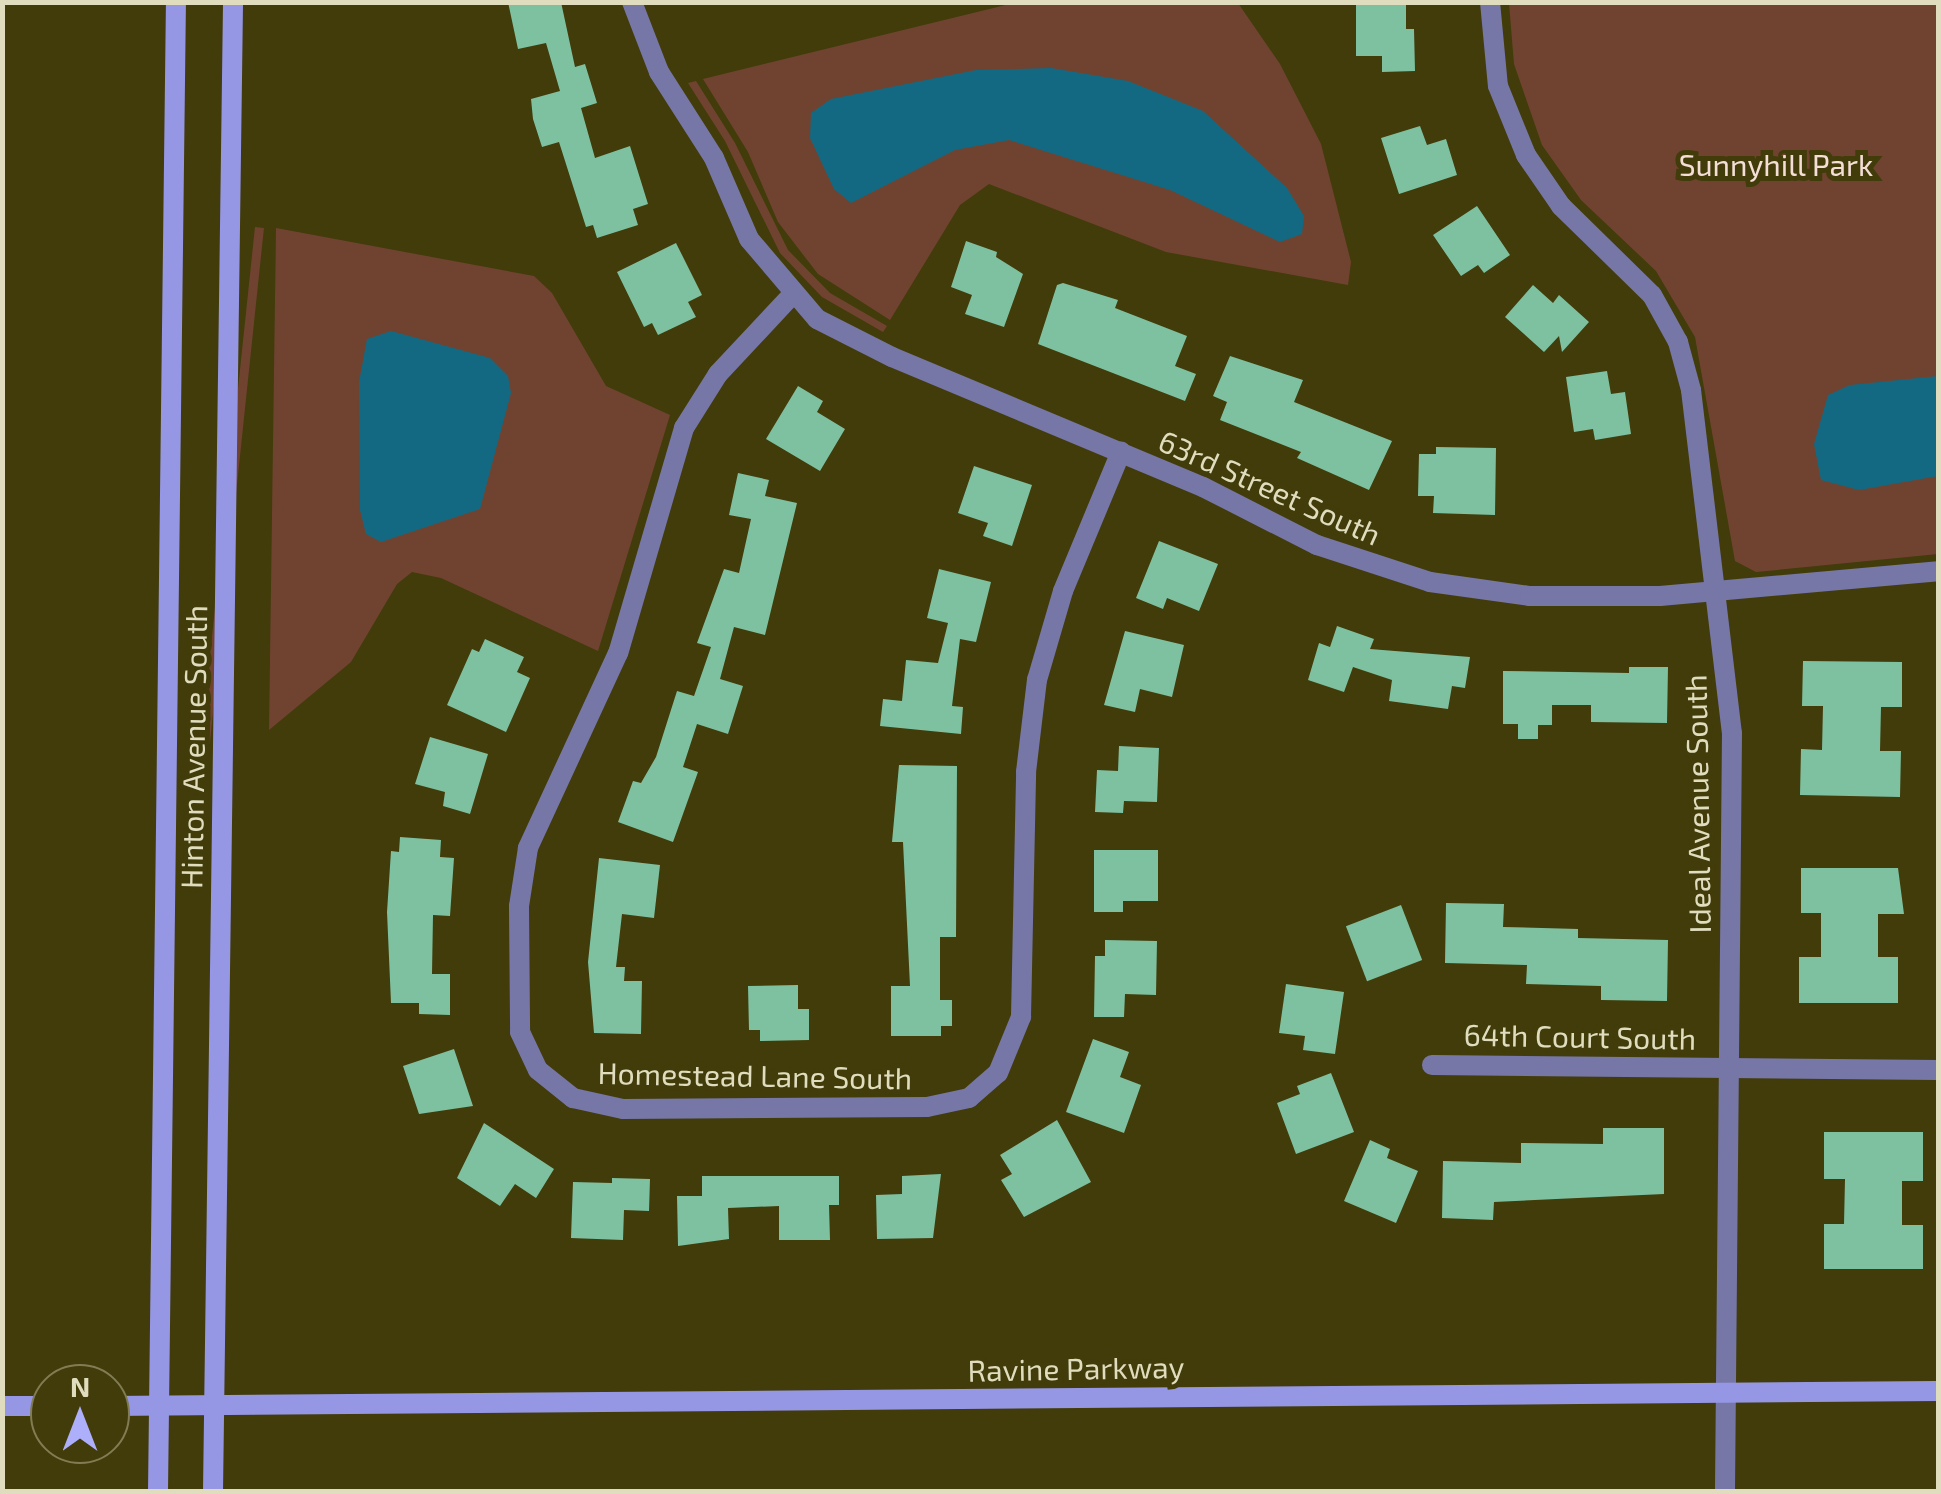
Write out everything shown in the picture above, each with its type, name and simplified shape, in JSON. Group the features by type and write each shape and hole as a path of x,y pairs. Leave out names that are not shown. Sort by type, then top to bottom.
{"main road":[{"name":"Hinton Avenue South","path":"158,1492 176,2"},
{"name":"Hinton Avenue South","path":"213,1492 232,2"},
{"name":"Ravine Parkway","path":"130,1406 1938,1391"},
{"path":"2,1406 30,1406"}],"street":[{"name":"63rd Street South","path":"632,2 659,72 714,158 749,239 792,296 860,344 1121,452 1326,550 1417,579 1530,596 1716,592 1938,572"},
{"name":"Ideal Avenue South","path":"1490,2 1498,86 1526,155 1561,206 1646,287 1681,352 1732,733 1725,1492"},
{"name":"Homestead Lane South","path":"792,296 718,374 684,428 618,653 531,840 519,906 520,1032 534,1064 566,1094 623,1108 912,1108 960,1101 990,1082 1010,1056 1021,1017 1026,762 1037,680 1064,590 1121,452"},
{"name":"64th Court South","path":"1432,1065 1938,1070"}],"green space":[{"path":"1014,3 1238,3 1280,64 1321,144 1351,262 1348,285 1166,252 989,184 960,205 890,320 818,274 778,222 748,152 703,79"},
{"name":"Sunnyhill Park","path":"1509,3 1938,3 1938,554 1756,572 1735,561 1695,337 1656,271 1581,200 1542,145 1514,64"},
{"path":"696,81 735,143 788,250 830,293 887,326 883,332 822,297 780,253 725,141 688,83"},
{"path":"255,227 264,228 210,744 201,743"},
{"path":"276,228 534,276 552,293 606,386 670,415 598,651 441,578 412,572 397,584 351,662 269,730"}],"water":[{"path":"1051,68 1128,81 1203,111 1287,188 1304,216 1302,234 1280,242 1170,190 1009,140 955,150 851,203 834,189 810,138 811,113 831,99 976,70"},
{"path":"391,331 490,358 508,376 511,393 480,509 381,542 366,534 360,510 359,382 367,339"},
{"path":"1938,376 1938,476 1859,490 1821,480 1814,444 1828,395 1850,385"}],"building":[{"path":"508,2 561,2 575,67 585,64 597,103 581,108 595,158 630,146 648,204 633,209 638,225 597,238 593,225 586,227 559,142 542,147 533,119 531,99 560,91 546,43 518,49"},
{"path":"1356,2 1406,2 1406,29 1414,29 1415,71 1382,72 1382,56 1356,56"},
{"path":"1420,126 1427,145 1446,139 1457,175 1399,194 1381,138"},
{"path":"1477,206 1510,255 1484,273 1478,265 1461,276 1433,235"},
{"path":"966,241 997,252 996,257 1023,274 1004,327 965,314 972,295 951,287"},
{"path":"676,243 702,295 688,302 696,317 658,335 652,323 644,327 617,272"},
{"path":"1063,283 1118,300 1115,308 1187,336 1175,366 1196,374 1185,401 1038,344 1057,285"},
{"path":"1533,285 1553,303 1559,295 1589,322 1562,352 1559,336 1544,352 1505,317"},
{"path":"1230,356 1303,380 1294,402 1392,441 1369,490 1297,458 1301,452 1220,420 1227,402 1213,396"},
{"path":"1607,371 1611,394 1625,392 1631,434 1595,440 1593,429 1574,432 1566,377"},
{"path":"798,386 823,401 817,412 845,429 820,471 766,439"},
{"path":"1436,447 1496,448 1495,515 1433,513 1434,496 1418,496 1419,454 1436,454"},
{"path":"974,466 1032,485 1012,546 983,536 988,523 958,513"},
{"path":"738,473 769,480 765,496 797,503 765,635 734,627 720,679 743,686 728,734 697,724 683,767 698,772 673,842 618,822 633,781 641,783 656,757 677,691 694,696 711,647 697,643 724,569 739,573 751,519 729,515"},
{"path":"1159,541 1218,564 1199,611 1167,598 1163,609 1136,598"},
{"path":"939,569 991,582 976,642 960,639 952,706 963,707 961,734 880,726 883,699 902,701 906,660 938,663 948,623 927,618"},
{"path":"1337,626 1374,639 1370,649 1470,657 1465,688 1452,686 1448,709 1389,701 1392,680 1353,667 1344,692 1308,680 1319,643 1330,647"},
{"path":"1125,631 1184,645 1172,697 1140,689 1135,712 1104,705"},
{"path":"485,639 524,657 517,672 530,678 506,732 447,705 472,649 479,652"},
{"path":"1803,661 1902,662 1902,707 1881,707 1880,751 1901,751 1900,797 1800,795 1801,749 1822,750 1823,706 1802,706"},
{"path":"1629,667 1668,667 1667,723 1591,722 1591,705 1552,705 1552,725 1538,725 1538,739 1518,739 1518,724 1503,724 1503,671 1629,673"},
{"path":"430,737 488,754 470,814 443,806 445,792 415,784"},
{"path":"1119,746 1159,748 1157,802 1124,801 1123,813 1095,812 1097,770 1118,771"},
{"path":"899,765 957,766 956,937 940,937 940,1000 952,1000 952,1026 941,1026 941,1036 891,1036 891,986 910,986 903,842 892,842"},
{"path":"400,837 441,840 440,857 454,858 450,916 433,915 432,974 450,974 450,1015 419,1014 419,1003 391,1003 387,912 391,851 399,852"},
{"path":"1094,850 1158,850 1158,901 1123,901 1123,912 1094,912"},
{"path":"599,858 660,865 654,918 622,914 616,967 625,967 624,981 642,981 641,1034 594,1033 588,962"},
{"path":"1801,868 1898,868 1904,914 1878,914 1878,957 1898,957 1898,1003 1799,1003 1799,957 1821,957 1821,913 1801,913"},
{"path":"1446,903 1504,904 1503,927 1578,929 1578,938 1668,940 1667,1001 1601,1000 1601,986 1526,984 1527,965 1445,963"},
{"path":"1401,905 1422,960 1367,981 1346,926"},
{"path":"1105,940 1157,941 1156,995 1125,994 1124,1017 1094,1017 1095,956 1105,956"},
{"path":"1286,984 1344,992 1335,1054 1303,1050 1305,1036 1279,1033"},
{"path":"798,985 798,1009 809,1009 809,1040 760,1041 760,1030 749,1030 748,986"},
{"path":"1093,1039 1129,1052 1120,1077 1141,1085 1124,1133 1066,1112"},
{"path":"454,1049 473,1106 419,1114 403,1066"},
{"path":"1331,1073 1354,1132 1296,1154 1277,1103 1300,1094 1297,1086"},
{"path":"1057,1120 1091,1182 1024,1217 1001,1180 1012,1174 1000,1155"},
{"path":"484,1123 554,1169 536,1198 515,1184 500,1206 457,1178"},
{"path":"1603,1128 1664,1128 1664,1194 1494,1202 1493,1220 1442,1218 1443,1161 1521,1163 1521,1143 1603,1144"},
{"path":"1824,1132 1923,1132 1923,1181 1902,1181 1902,1225 1923,1225 1923,1269 1824,1269 1824,1224 1844,1224 1845,1179 1824,1179"},
{"path":"1370,1140 1390,1149 1387,1158 1418,1171 1396,1223 1344,1201"},
{"path":"941,1174 933,1238 877,1239 876,1195 902,1194 902,1176"},
{"path":"702,1176 839,1176 839,1205 829,1205 830,1240 779,1240 779,1206 728,1208 729,1239 678,1246 677,1196 702,1196"},
{"path":"612,1178 650,1179 649,1211 624,1210 623,1240 571,1238 573,1182 612,1183"}]}
